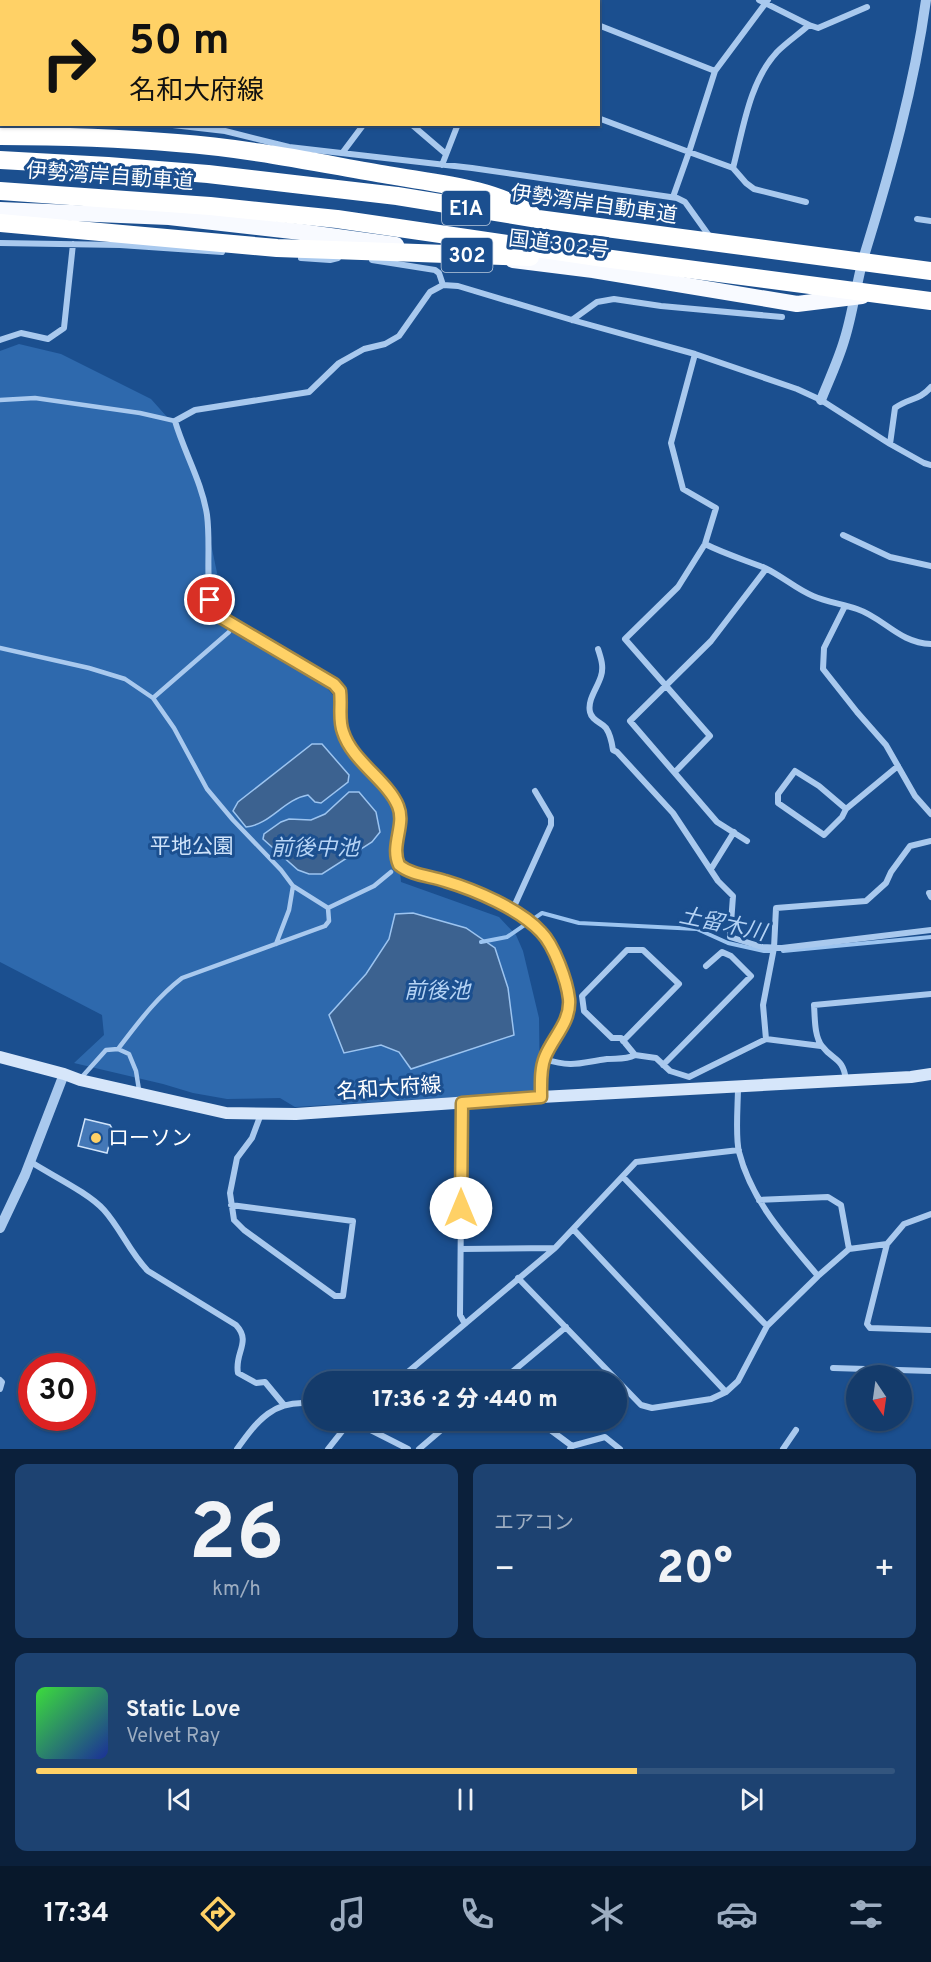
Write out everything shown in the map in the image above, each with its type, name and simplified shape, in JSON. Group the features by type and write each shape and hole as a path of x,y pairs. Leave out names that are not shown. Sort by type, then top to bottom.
{"highway":[{"path":"0,136 179,143 288,157 497,196 520,206 538,219"},
{"name":"国道302号","path":"0,158 176,167 340,184 931,270"},
{"name":"伊勢湾岸自動車道","path":"0,158 208,174 397,196 538,219 931,270"},
{"name":"伊勢湾岸自動車道","path":"0,191 210,206 337,219 931,303"},
{"name":"国道302号","path":"0,210 169,217 301,232 594,270 797,304 856,296 931,303"},
{"path":"0,223 277,248 604,258"}],"main road":[{"name":"名和大府線","path":"0,1057 80,1080 226,1113 296,1114 931,1074"}],"street":[{"path":"821,400 844,341 864,259 879,215 910,90 926,0"},
{"path":"674,197 715,71 765,1 818,28 867,7"},
{"path":"734,168 751,99 765,69 777,52 809,25"},
{"path":"600,26 715,71"},
{"path":"600,119 734,168 754,189 806,202"},
{"path":"181,126 225,130 289,147 343,152 674,197 685,202 710,237"},
{"path":"343,152 362,126"},
{"path":"413,126 446,154"},
{"path":"442,165 457,126"},
{"path":"917,219 931,221"},
{"path":"0,243 120,245 225,252"},
{"path":"0,340 21,333 48,339 64,328 73,244"},
{"path":"295,257 330,260 347,256 435,270 439,273 443,285"},
{"path":"541,1097 544,1059 564,1024 569,999 566,982 543,933 525,918 480,894 446,881 408,872 399,865 396,851 401,822 398,805 346,741 340,723 340,691 334,684 217,615 212,609 207,515 203,497 175,421 195,410 309,392 339,363 399,336 430,292 443,285 458,286 695,354 797,389 821,400 890,444 931,465"},
{"path":"572,320 597,302 614,299 661,306 782,317"},
{"path":"675,772 710,736 625,639 678,587 705,544 716,508 682,489 671,443 695,354"},
{"path":"890,444 895,408 901,402 920,398 931,387"},
{"path":"843,536 890,557 931,566"},
{"path":"705,544 728,556 766,569 812,595 856,608 871,615 899,635 924,644 931,644"},
{"path":"747,841 717,822 630,721 711,641 766,569"},
{"path":"845,606 824,648 823,669 886,745 915,796 931,814"},
{"path":"598,649 602,665 601,676 590,702 590,711 594,719 605,727 613,750 673,813 718,880 733,896 730,937 754,945 774,948 931,930"},
{"path":"846,809 819,786 795,771 778,794 778,802 824,835 842,817 846,809 898,766"},
{"path":"512,911 551,825 551,818 535,791"},
{"path":"711,869 734,832"},
{"path":"766,1039 763,1005 774,948 776,908 866,901 886,883 910,846 931,841"},
{"path":"931,892 929,893 931,897"},
{"path":"623,1041 679,984 643,950 627,950 582,996 584,1011 612,1038 621,1038 623,1041 635,1055"},
{"path":"663,1065 751,976 731,956 722,952 706,966"},
{"path":"821,1046 814,1024 814,1005 931,994"},
{"path":"544,1059 573,1065 608,1059 627,1059 635,1055 656,1058 670,1071 689,1077 766,1039 821,1046 837,1059 846,1080"},
{"path":"0,1228 31,1162 64,1074"},
{"path":"738,1087 739,1150 759,1200 778,1230 818,1276"},
{"path":"462,1103 460,1315 465,1324"},
{"path":"231,1205 353,1221 343,1296 334,1296 244,1230 234,1220 231,1205 230,1193 237,1158 252,1138 261,1113"},
{"path":"409,1371 555,1248 632,1165 642,1161 739,1150"},
{"path":"31,1162 104,1210 137,1260 148,1271 236,1324 243,1332 244,1339 236,1366 238,1372 256,1383 265,1383 284,1405"},
{"path":"623,1177 767,1326"},
{"path":"759,1200 828,1197 833,1199 841,1205 849,1249"},
{"path":"931,1214 904,1224 887,1244 867,1324 870,1328 931,1330"},
{"path":"574,1230 726,1392"},
{"path":"518,1278 641,1405 652,1408 711,1399 726,1392 738,1381 767,1326 818,1276 849,1249 887,1244"},
{"path":"461,1249 555,1248"},
{"path":"513,1371 566,1327"},
{"path":"833,1368 931,1371"},
{"path":"0,1380 0,1389"},
{"path":"237,1449 253,1426 268,1412 284,1405 303,1404"},
{"path":"783,1449 796,1430"},
{"path":"328,1449 343,1431"},
{"path":"371,1431 408,1449"},
{"path":"419,1449 440,1431"},
{"path":"550,1431 571,1448 605,1437 620,1449"}],"lane":[{"path":"0,400 34,398 140,413 175,421"},
{"path":"153,698 229,632"},
{"path":"0,648 89,668 125,679 153,698 174,728 207,789 293,885 328,908"},
{"path":"328,908 374,886 391,872"},
{"path":"276,944 289,910 293,885"},
{"path":"118,1049 146,1011 182,978 326,926 329,921 328,908"},
{"path":"80,1080 106,1050 118,1049 129,1054 136,1071 139,1094"}],"green space":[{"name":"平地公園","path":"19,344 61,354 151,399 176,427 199,486 227,621 315,674 337,700 350,740 392,799 401,882 499,917 516,935 523,951 539,1018 540,1092 295,1107 280,1098 227,1099 193,1093 74,1063 104,1035 102,1015 0,962 0,351"}],"water":[{"path":"312,744 322,744 349,775 348,782 321,803 315,802 308,795 299,797 262,822 246,827 233,811 238,802"},
{"name":"前後中池","path":"349,792 359,792 376,812 380,832 372,842 322,874 309,874 298,870 263,839 264,834 281,822 289,819 311,820 325,814"},
{"name":"前後池","path":"413,913 466,928 495,948 508,988 514,1035 411,1069 399,1052 381,1045 344,1053 329,1015 366,974 389,939 395,914"}],"building":[{"name":"ローソン","path":"85,1119 110,1125 113,1130 107,1153 78,1146"}],"waterway":[{"name":"土留木川","path":"481,942 507,937 542,913 579,923 697,929 728,943 773,951"},
{"name":"土留木川","path":"783,951 931,937"}],"place":[{"name":"ローソン","path":"96,1138"}],"route":[{"path":"210,600 212,609 217,615 334,684 340,691 342,700 340,723 346,741 398,805 401,822 396,860 399,865 408,872 446,881 480,894 525,918 543,933 566,982 569,999 568,1014 545,1057 542,1068 541,1097 462,1103 461,1208"}]}
